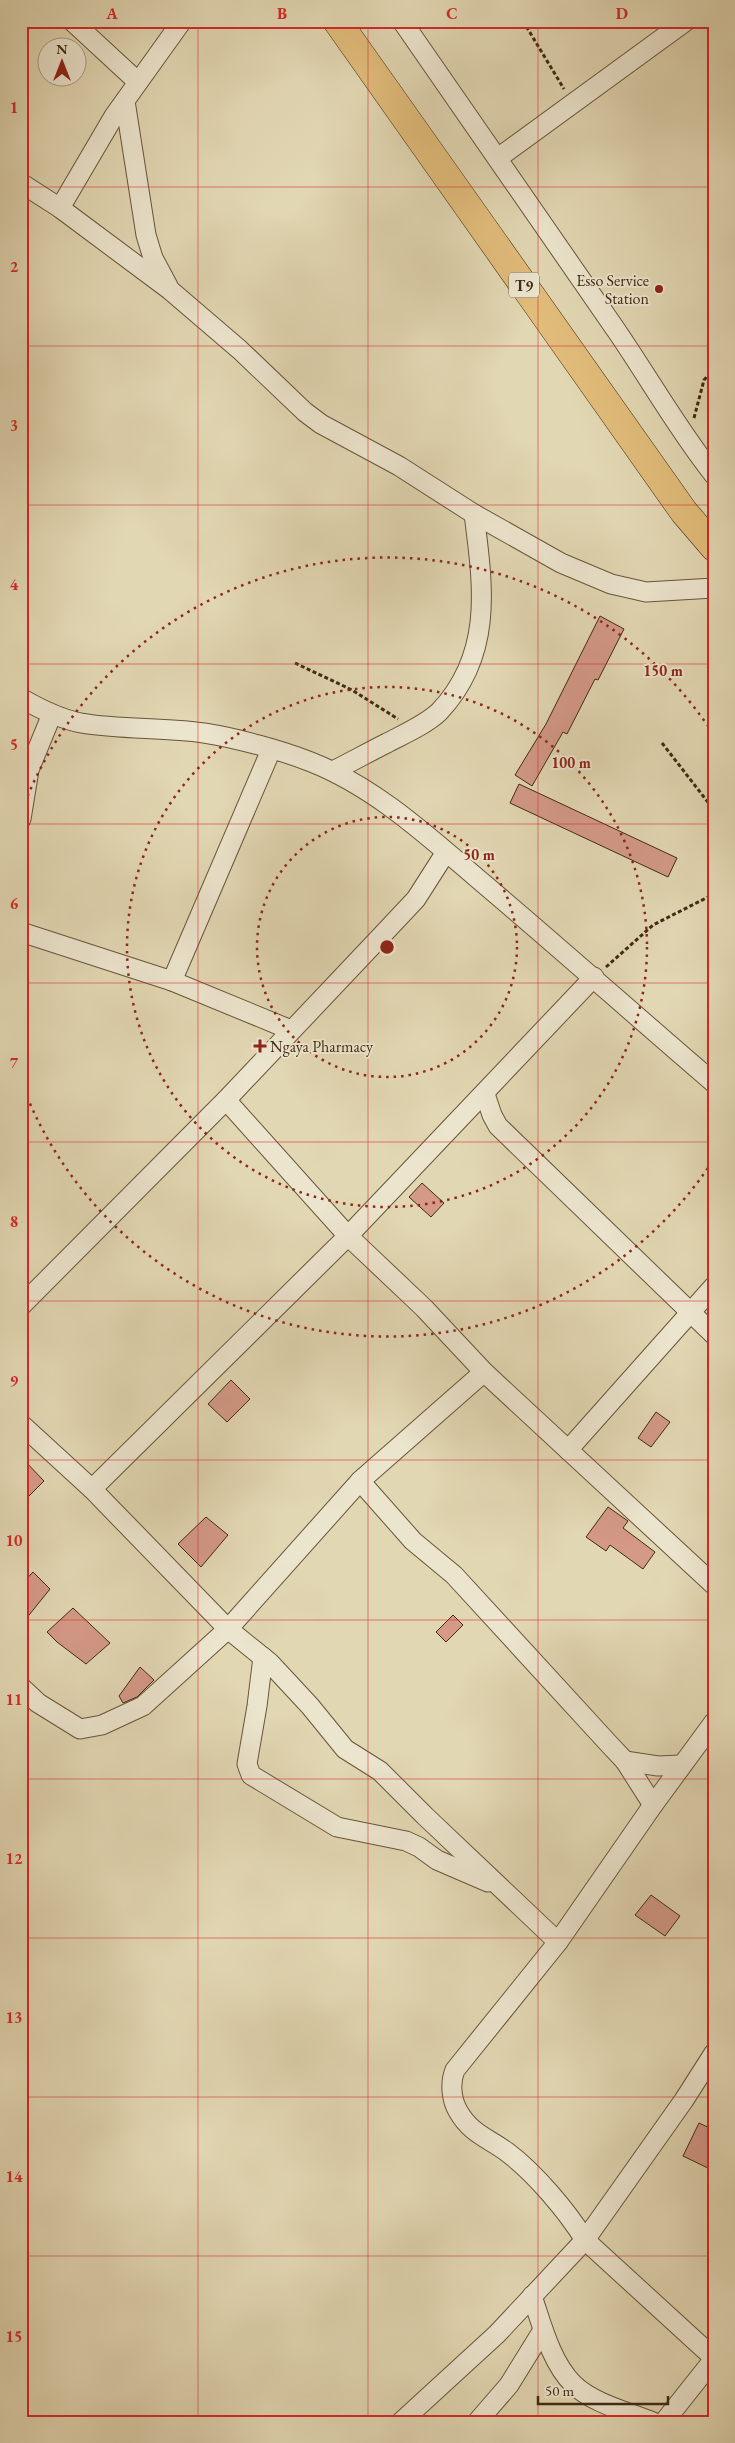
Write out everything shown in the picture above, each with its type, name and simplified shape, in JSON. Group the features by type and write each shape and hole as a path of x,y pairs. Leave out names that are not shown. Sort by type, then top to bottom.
{"highway":[{"name":"T9","path":"337,21 684,512 714,547"}],"street":[{"path":"72,21 138,82"},
{"path":"60,208 125,101 182,21"},
{"path":"402,21 654,385 688,440 714,475"},
{"path":"498,158 572,102 686,21"},
{"path":"125,101 146,235 153,258 170,290"},
{"path":"21,184 60,208 170,290 240,350 305,412 321,424 399,466 474,514 561,563 610,584 646,592 714,588"},
{"path":"333,771 414,729 438,712 462,679 475,648 483,612 483,583 474,514"},
{"path":"21,698 52,714 81,723 205,733 271,750 333,771 382,801 446,852 594,977 714,1083"},
{"path":"21,819 29,770 52,714"},
{"path":"172,981 271,750"},
{"path":"21,1306 226,1100 290,1030 416,899 446,852"},
{"path":"21,932 172,981 290,1030"},
{"path":"92,1489 348,1236 485,1094 594,977"},
{"path":"485,1094 498,1126 714,1335"},
{"path":"226,1100 348,1236 424,1308 484,1372 714,1585"},
{"path":"460,1119 498,1126"},
{"path":"568,1450 714,1286"},
{"path":"21,1687 38,1703 80,1729 102,1725 143,1706 228,1629 360,1481 484,1372"},
{"path":"21,1424 92,1489 228,1629 263,1657 310,1706 345,1749 380,1771 558,1942"},
{"path":"360,1481 413,1541 454,1575 625,1761 652,1805"},
{"path":"263,1657 247,1764 251,1775 337,1827 406,1841 419,1847 436,1860 499,1886"},
{"path":"664,2422 714,2359 585,2240 564,2210 506,2152 480,2136 458,2112 454,2102 452,2082 455,2070 558,1942 652,1805 714,1722"},
{"path":"625,1761 658,1766 680,1766"},
{"path":"401,2422 497,2334 585,2240 684,2100 714,2053"},
{"path":"532,2296 543,2330 562,2370 574,2385 592,2397 653,2422"},
{"path":"477,2422 509,2385 543,2330"}],"path":[{"path":"523,21 572,102"},
{"path":"688,440 704,380 714,369"},
{"path":"295,664 352,690 414,729"},
{"path":"662,743 714,810"},
{"path":"594,977 653,925 714,894"}],"building":[{"path":"600,616 624,629 598,680 595,679 567,734 563,732 532,786 515,775 546,724"},
{"path":"519,784 677,858 668,877 510,803"},
{"path":"422,1183 444,1203 431,1217 409,1197"},
{"path":"231,1380 250,1399 227,1422 208,1404"},
{"path":"656,1412 670,1422 651,1447 638,1438"},
{"path":"21,1457 44,1481 21,1504"},
{"path":"608,1507 628,1521 623,1528 655,1552 643,1569 610,1545 606,1551 586,1537"},
{"path":"206,1517 228,1535 201,1567 178,1544"},
{"path":"33,1572 50,1589 21,1625 21,1585"},
{"path":"73,1608 110,1643 86,1664 47,1632"},
{"path":"453,1615 463,1625 446,1642 436,1632"},
{"path":"140,1667 154,1680 137,1697 123,1703 119,1696"},
{"path":"651,1895 680,1916 665,1936 635,1915"},
{"path":"699,2123 714,2130 714,2171 683,2156"}],"place":[{"name":"Esso Service Station","path":"659,289"},
{"name":"Ngaya Pharmacy","path":"260,1046"}]}
